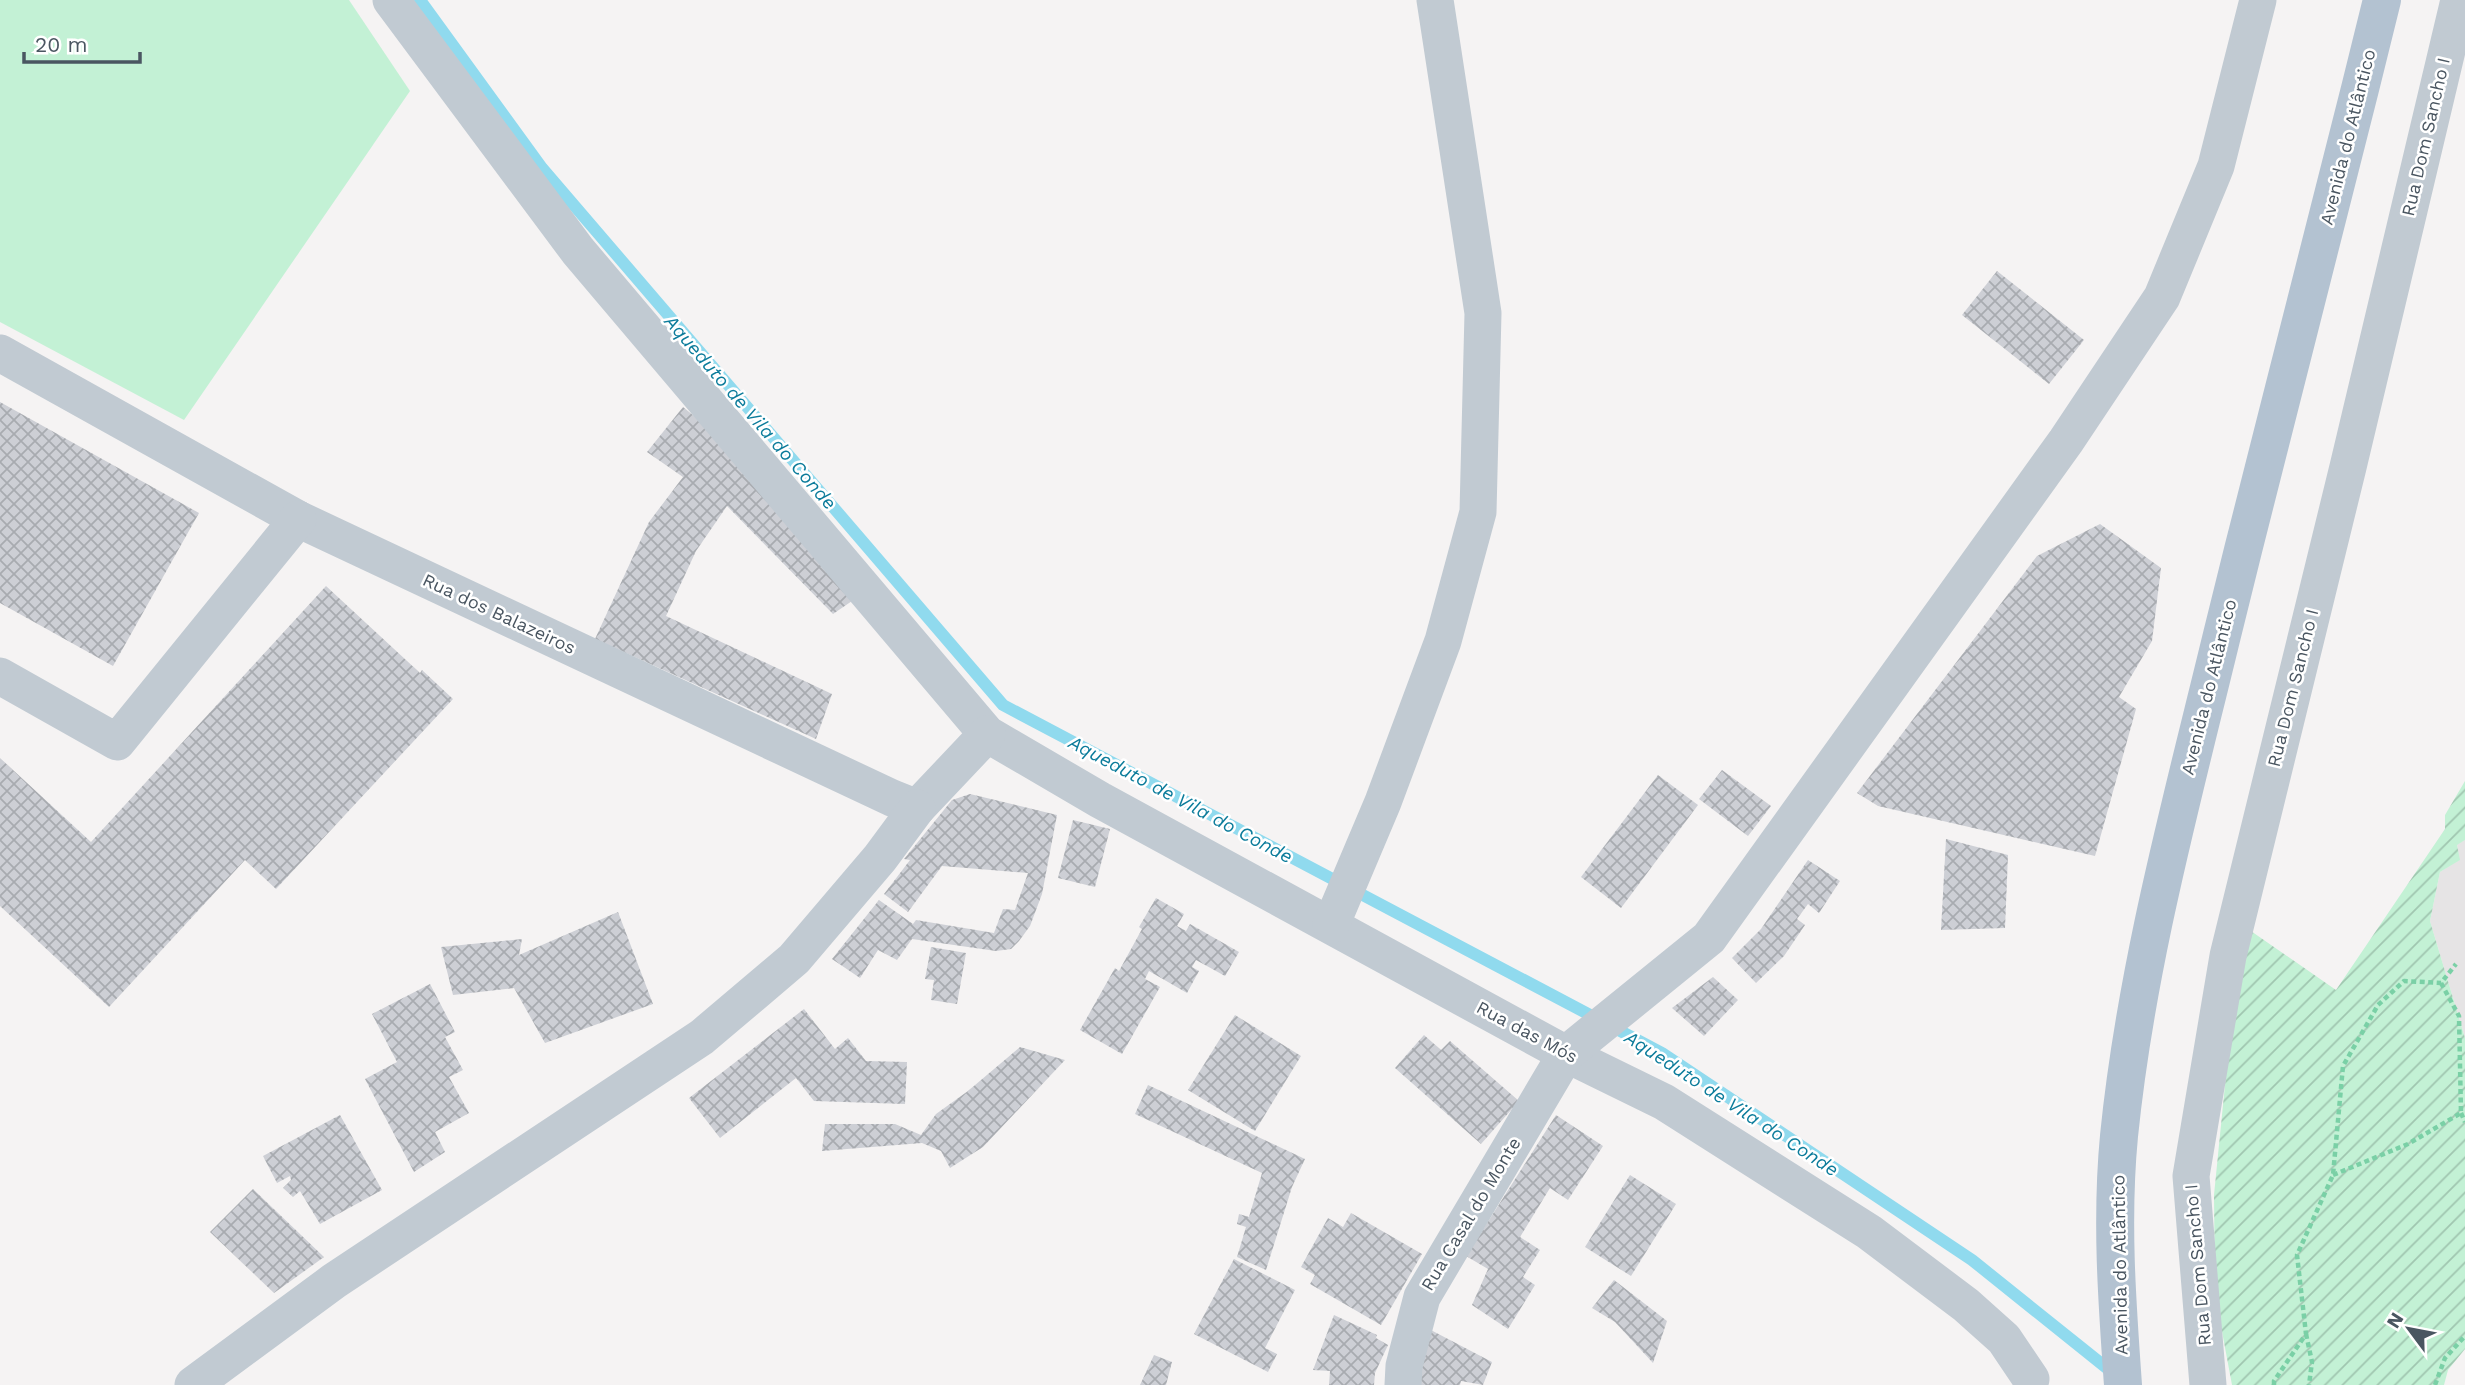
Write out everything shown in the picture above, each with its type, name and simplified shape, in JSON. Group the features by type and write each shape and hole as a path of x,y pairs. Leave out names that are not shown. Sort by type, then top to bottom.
{"main road":[{"name":"Avenida do Atlântico","path":"2123,1385 2117,1304 2116,1205 2119,1139 2142,981 2188,775 2382,0"}],"street":[{"name":"Rua das Mós","path":"391,0 578,251 987,734 1100,800 1566,1054 1664,1102 1870,1232 1976,1313 2004,1339 2031,1379"},
{"path":"1331,925 1383,802 1443,641 1478,512 1483,313 1435,0"},
{"path":"1566,1054 1709,937 2066,441 2162,297 2216,166 2258,0"},
{"name":"Rua Dom Sancho I","path":"2208,1385 2191,1176 2228,956 2459,0"},
{"name":"Rua dos Balazeiros","path":"0,353 298,519 918,808"},
{"path":"0,676 117,742 298,519"},
{"path":"193,1385 334,1281 702,1037 794,959 880,858 918,808 987,734"},
{"name":"Rua Casal do Monte","path":"1403,1385 1404,1366 1422,1297 1566,1054"}],"path":[{"path":"2441,983 2456,964"},
{"path":"2309,1385 2312,1362 2297,1255 2333,1175 2343,1066 2378,1005 2404,981 2441,983"},
{"path":"2441,983 2459,1016 2461,1113 2465,1122"},
{"path":"2333,1175 2408,1144 2461,1113"},
{"path":"2274,1385 2274,1381 2306,1334"},
{"path":"2435,1385 2445,1358 2465,1336"}],"shaded area":[{"path":"2465,840 2465,1038 2430,921 2440,872 2459,860 2457,844"}],"green space":[{"path":"0,0 349,0 410,91 184,420 0,322"},
{"path":"2465,781 2465,840 2457,845 2460,860 2440,872 2430,921 2465,1038 2465,1349 2448,1370 2444,1385 2232,1385 2215,1294 2214,1195 2234,995 2248,929 2336,990 2445,829 2445,815"}],"building":[{"path":"1997,271 2084,340 2049,384 1962,315"},
{"path":"0,402 199,513 113,666 0,603"},
{"path":"683,407 715,433 852,601 833,614 727,506 696,551 666,616 832,694 816,739 595,639 649,522 683,477 647,452"},
{"path":"2100,524 2161,568 2152,641 2119,697 2136,709 2095,856 1878,806 1857,793 2037,556"},
{"path":"326,586 420,673 422,670 453,699 276,889 245,860 109,1007 0,906 0,758 91,842"},
{"path":"1722,770 1771,806 1748,836 1699,799"},
{"path":"1658,775 1698,805 1621,908 1581,877"},
{"path":"970,794 1057,815 1042,894 1030,926 1019,941 1011,949 996,951 912,939 897,960 878,950 860,978 832,959 879,900 913,924 916,920 994,933 1003,909 1015,910 1028,873 942,866 908,912 884,894 910,860 904,859 952,800"},
{"path":"1073,820 1110,829 1095,887 1058,878"},
{"path":"1946,839 2008,855 2005,928 1941,930"},
{"path":"1808,860 1840,881 1819,913 1808,904 1797,919 1805,925 1784,956 1756,983 1732,958 1761,929"},
{"path":"1156,898 1184,914 1177,926 1186,931 1190,924 1239,952 1225,976 1196,960 1192,967 1199,971 1187,993 1149,971 1145,979 1160,987 1122,1054 1080,1030 1115,968 1119,971"},
{"path":"618,912 653,1004 545,1043 514,988 453,995 441,947 522,939 519,955"},
{"path":"931,947 966,953 957,1004 931,1000 934,980 925,979"},
{"path":"1713,977 1738,1000 1704,1036 1672,1008"},
{"path":"430,984 455,1032 445,1037 463,1070 449,1077 469,1113 435,1132 445,1152 414,1172 365,1079 397,1062 372,1014"},
{"path":"804,1009 835,1049 848,1038 866,1061 907,1062 905,1104 814,1101 796,1078 720,1138 689,1098"},
{"path":"1235,1015 1301,1056 1255,1131 1188,1090"},
{"path":"1424,1035 1441,1050 1450,1041 1519,1101 1481,1144 1395,1068"},
{"path":"1020,1047 1065,1060 983,1147 950,1168 941,1151 922,1143 822,1151 825,1124 895,1124 921,1135 936,1114"},
{"path":"1148,1085 1305,1159 1292,1187 1266,1270 1237,1257 1246,1227 1237,1224 1239,1214 1249,1217 1262,1173 1135,1114"},
{"path":"340,1115 382,1190 320,1224 300,1191 293,1197 283,1188 291,1180 290,1176 277,1183 263,1156"},
{"path":"1556,1115 1603,1146 1568,1200 1550,1188 1520,1237 1540,1250 1523,1277 1535,1285 1508,1329 1472,1305 1488,1269 1466,1256"},
{"path":"1630,1175 1676,1204 1631,1276 1585,1247"},
{"path":"253,1189 324,1257 274,1293 210,1232"},
{"path":"1351,1213 1422,1254 1381,1325 1310,1284 1315,1275 1301,1267 1328,1218 1343,1227"},
{"path":"1234,1259 1295,1290 1265,1348 1277,1354 1268,1372 1194,1334"},
{"path":"1614,1280 1667,1321 1653,1363 1615,1322 1592,1308"},
{"path":"1334,1315 1377,1335 1376,1338 1388,1345 1375,1373 1374,1385 1329,1385 1330,1371 1313,1370"},
{"path":"1427,1328 1492,1362 1483,1385 1461,1381 1460,1385 1408,1385"},
{"path":"1154,1355 1172,1362 1166,1385 1140,1385"}],"waterway":[{"name":"Aqueduto de Vila do Conde","path":"420,0 542,168 1003,705 1662,1053 1972,1260 2113,1373"}]}
